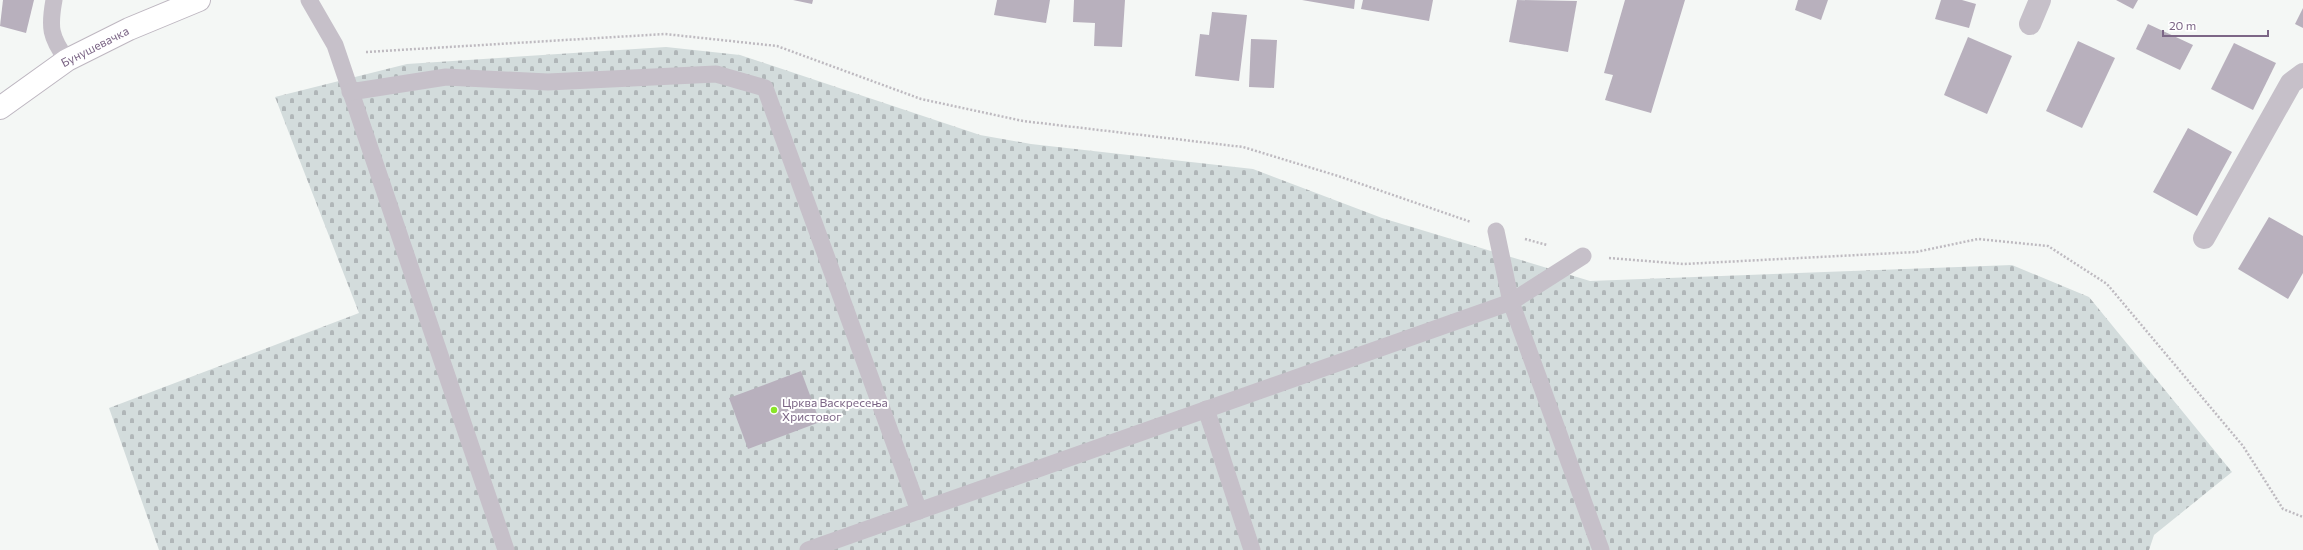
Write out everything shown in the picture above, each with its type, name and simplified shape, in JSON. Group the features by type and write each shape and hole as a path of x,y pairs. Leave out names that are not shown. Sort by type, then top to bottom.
{"street":[{"name":"Бунушевачка","path":"0,108 67,60 129,29 199,0"},
{"path":"2030,24 2040,0"},
{"path":"2204,238 2291,83 2303,74"}],"lane":[{"path":"54,0 50,21 53,37 67,60"},
{"path":"309,0 335,45 506,550"},
{"path":"350,92 446,77 548,82 716,74 765,88 919,511"},
{"path":"1496,231 1511,302 1601,550"},
{"path":"808,550 1511,302 1583,256"},
{"path":"1206,410 1252,550"}],"path":[{"path":"335,45 368,52 665,34 776,46 921,99 1023,121 1243,147 1338,176 1496,231 1583,256 1684,264 1916,252 1978,239 2048,246 2107,284 2243,446 2284,509 2303,517"}],"green space":[{"path":"666,47 740,55 980,135 1031,144 1253,169 1382,218 1590,281 2012,265 2089,297 2232,472 2154,535 2149,550 159,550 109,408 359,313 275,97 407,64"}],"building":[{"path":"3,0 34,0 26,33 0,26"},
{"path":"793,0 813,0 812,4"},
{"path":"997,0 1050,0 1046,23 994,15"},
{"path":"1074,0 1125,0 1122,47 1094,46 1095,23 1073,22"},
{"path":"1302,0 1355,0 1354,9"},
{"path":"1363,0 1433,0 1429,21 1361,9"},
{"path":"1517,0 1577,1 1568,52 1509,42"},
{"path":"1625,0 1685,0 1651,113 1605,100 1613,75 1604,73"},
{"path":"1798,0 1828,0 1821,20 1795,10"},
{"path":"1941,0 1962,0 1976,4 1969,28 1935,19"},
{"path":"2116,0 2138,0 2133,9"},
{"path":"2303,8 2303,28 2295,24"},
{"path":"1212,12 1247,15 1239,81 1195,76 1200,34 1209,35"},
{"path":"2148,24 2193,45 2180,70 2136,49"},
{"path":"1968,37 2012,56 1987,114 1944,95"},
{"path":"1251,39 1277,40 1274,88 1249,87"},
{"path":"2078,41 2115,58 2082,128 2046,111"},
{"path":"2234,43 2276,63 2253,110 2211,89"},
{"path":"2188,128 2232,152 2197,216 2153,192"},
{"path":"2269,217 2303,236 2303,273 2288,299 2238,269"},
{"name":"Црква Васкресења Христовог","path":"801,371 820,422 748,449 729,398"}],"place":[{"name":"Црква Васкресења Христовог","path":"774,410"}]}
